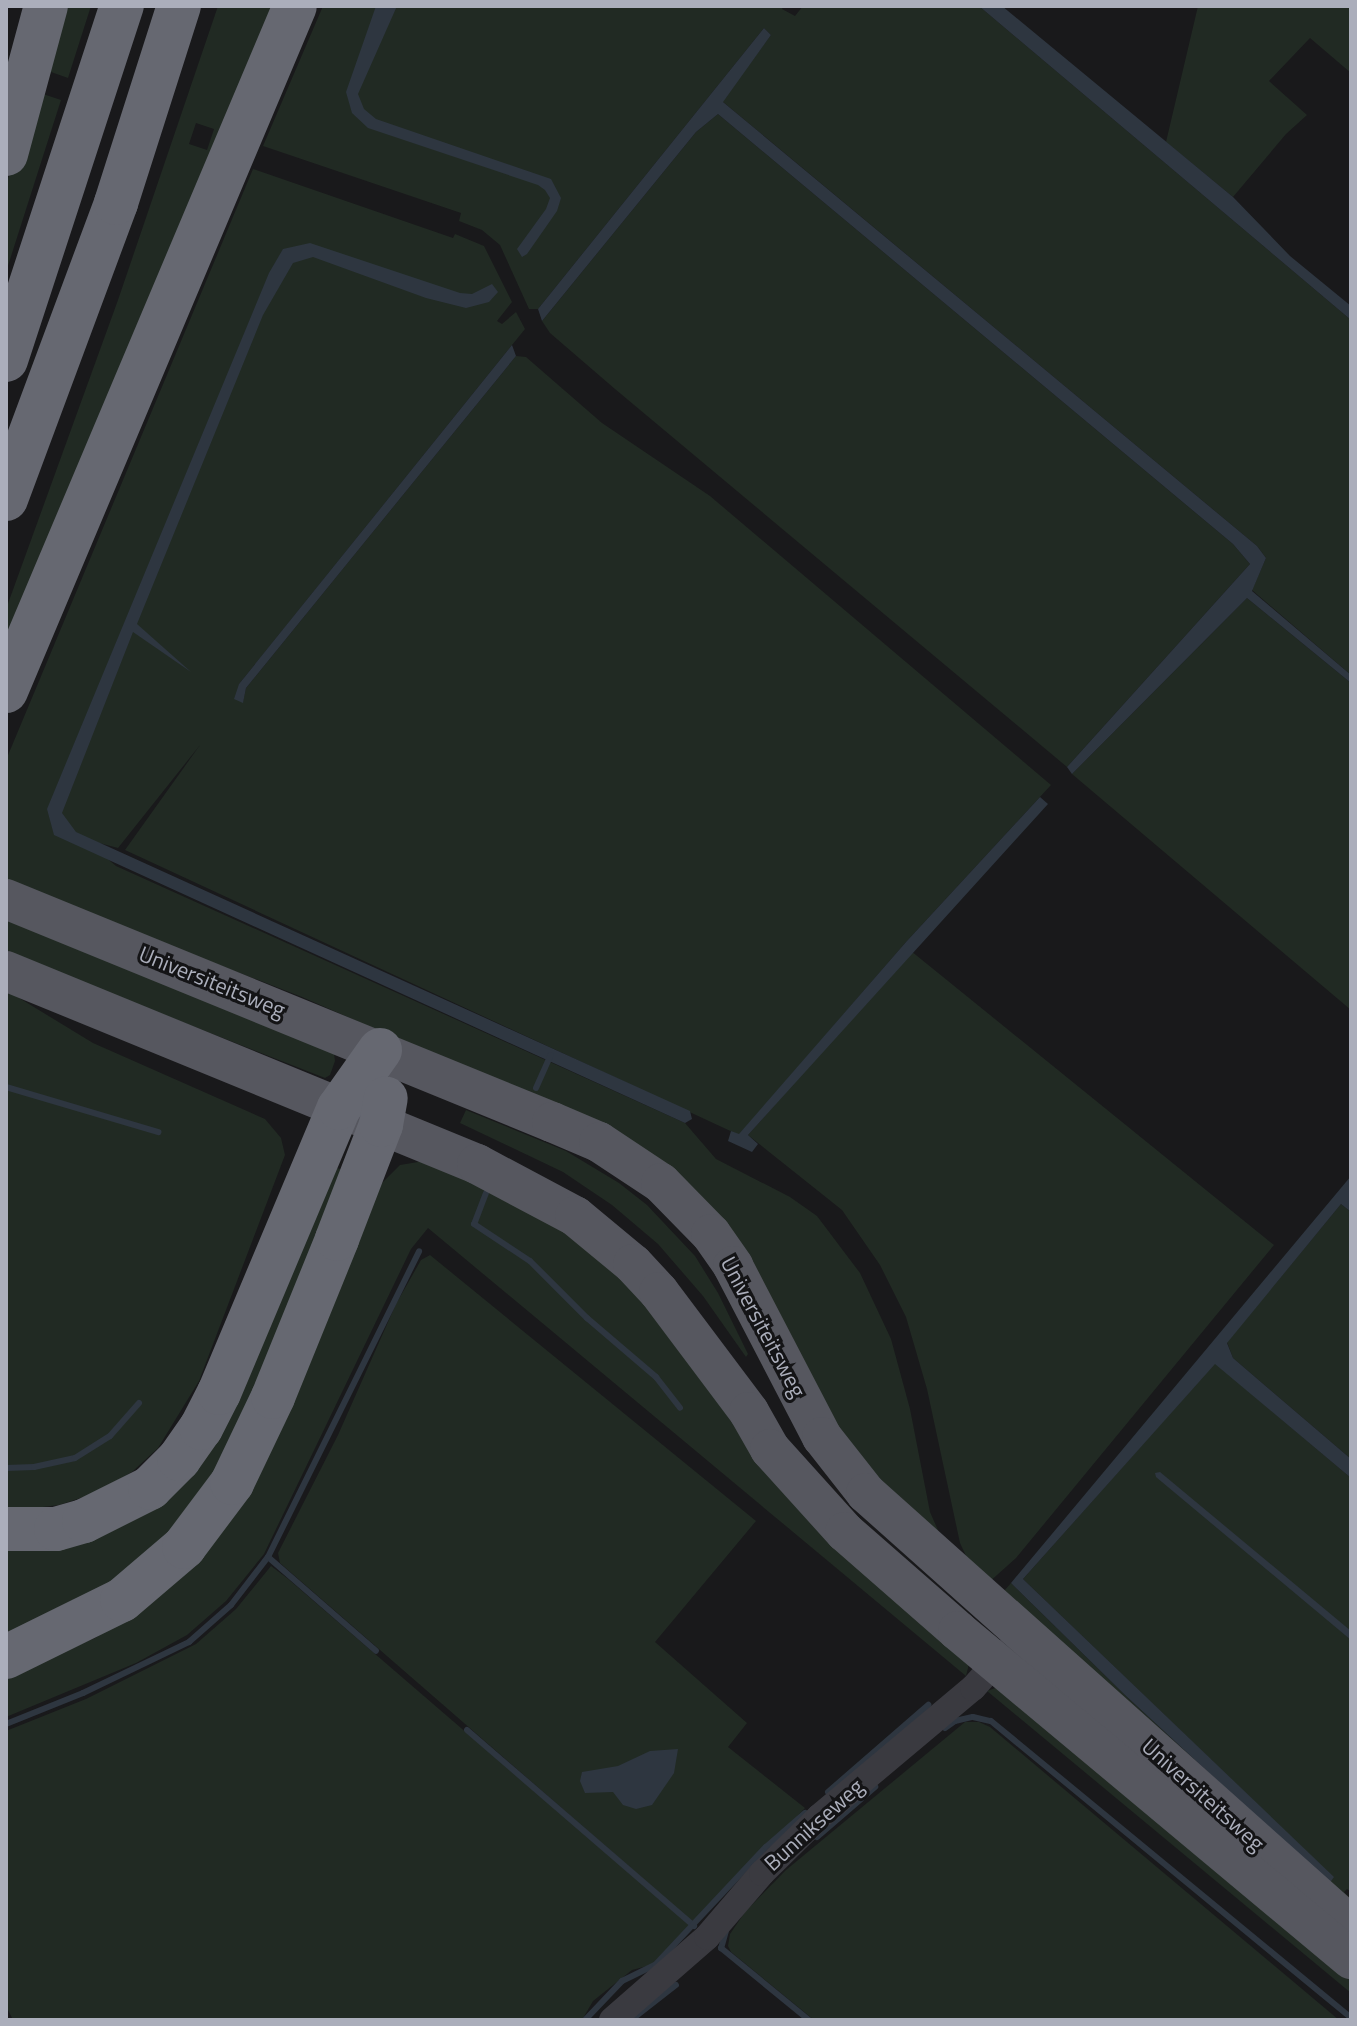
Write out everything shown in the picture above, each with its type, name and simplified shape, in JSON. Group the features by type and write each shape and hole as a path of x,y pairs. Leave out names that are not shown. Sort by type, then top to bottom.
{"highway":[{"path":"6,154 46,6"},
{"path":"6,360 122,6"},
{"path":"6,499 116,203 179,6"},
{"path":"6,691 295,6"},
{"path":"6,1529 56,1529 84,1521 150,1488 179,1459 201,1428 219,1393 339,1108 380,1050"},
{"path":"6,1657 122,1600 162,1567 205,1523 232,1483 253,1443 384,1112"}],"main road":[{"name":"Universiteitsweg","path":"8,900 599,1142 661,1183 711,1234 733,1266 822,1437 858,1484 1008,1648 1351,1959"},
{"name":"Universiteitsweg","path":"6,971 339,1108 384,1112 511,1179 601,1235 650,1282 684,1322 770,1449 806,1492 859,1545 1008,1648 1351,1926"},
{"path":"380,1050 384,1112"}],"street":[{"name":"Bunnikseweg","path":"612,2020 707,1937 762,1873 819,1817 973,1688 1008,1648"}],"shaded area":[{"path":"56,6 91,6 68,78 51,72 43,94 61,100 6,272 6,186"},
{"path":"218,6 276,6 6,642 6,609 118,300","holes":["196,123 214,129 207,150 189,144"]},
{"path":"323,6 784,6 782,9 795,16 803,6 979,6 1351,320 1351,675 1252,590 1266,558 1257,546 722,101 771,35 764,28 538,309 529,309 500,245 482,230 459,221 461,213 263,146"},
{"path":"376,6 397,6 358,94 364,109 376,119 551,179 561,198 557,211 522,257 517,249 546,209 550,198 545,190 538,185 368,128 352,113 346,92"},
{"path":"979,6 1002,6 1233,197 1290,256 1351,306 1351,320"},
{"path":"1198,6 1351,6 1351,73 1310,38 1269,81 1307,115 1286,134 1233,197 1166,142"},
{"path":"764,28 771,35 723,102 1257,546 1266,558 1252,591 1351,675 1351,683 1247,598 1072,774 1067,767 1250,564 1233,544 718,114 696,132 542,321 538,309"},
{"path":"718,114 1233,544 1250,564 1067,767 615,389 550,333 542,321 696,132"},
{"path":"253,169 484,246 512,302 497,321 502,324 516,312 525,329 239,684 243,702 246,688 516,356 526,357 602,423 710,496 1051,785 906,942 739,1135 125,850 200,745 118,848 84,839 116,866 685,1123 716,1159 790,1197 817,1216 860,1273 891,1339 910,1409 930,1512 941,1537 910,1524 613,1133 302,997 6,882 6,760"},
{"path":"310,243 460,293 472,294 492,284 498,292 489,302 466,308 426,298 313,257 293,263 263,315 137,624 191,672 133,632 62,813 76,832 690,1111 692,1119 685,1123 54,835 47,809 269,273 283,249"},
{"path":"512,345 516,356 246,688 243,703 234,699 239,684"},
{"path":"1247,598 1351,683 1351,1010 1072,774"},
{"path":"1040,797 1048,804 748,1135 758,1144 752,1152 728,1141 731,1131 739,1134 906,942"},
{"path":"6,914 334,1053 335,1061 330,1075 325,1078 6,953"},
{"path":"911,951 1274,1245 1016,1558 987,1584 974,1573 960,1543 927,1389 906,1317 880,1265 842,1210 748,1135"},
{"path":"6,990 93,1043 265,1119 281,1138 285,1155 199,1381 158,1448 132,1472 96,1493 59,1505 27,1509 6,1508"},
{"path":"466,1110 566,1151 619,1183 647,1205 695,1256 718,1293 748,1354 746,1357 703,1296 658,1244 612,1205 563,1172 460,1123"},
{"path":"424,1161 543,1216 617,1274 969,1664 966,1676 428,1228 411,1249 264,1554 226,1601 187,1635 136,1663 6,1717 6,1677 95,1638 144,1608 382,1183 400,1165"},
{"path":"328,1165 343,1170 229,1451 152,1562 6,1647 6,1548 137,1516"},
{"path":"1351,1176 1351,1212 1341,1204 1227,1343 1233,1358 1351,1459 1351,1478 1215,1364 1023,1579 1334,1877 1329,1884 1125,1695 1011,1583"},
{"path":"1341,1204 1351,1212 1351,1459 1233,1358 1227,1342"},
{"path":"430,1255 756,1521 655,1642 747,1723 728,1747 805,1808 694,1923 280,1563 278,1553 338,1435 396,1304 421,1260"},
{"path":"1215,1363 1351,1478 1351,1892 1347,1889 1344,1892 1351,1899 1351,1918 998,1598 1011,1583 1125,1695 1329,1884 1333,1877 1023,1579"},
{"path":"1160,1472 1351,1631 1351,1640 1156,1477 1155,1473"},
{"path":"271,1566 692,1927 651,1965 632,1970 593,2001 582,2020 13,2020 6,2006 6,1731 86,1699 196,1644 236,1609"},
{"path":"998,1687 1351,1967 1351,1993 987,1691"},
{"path":"965,1722 979,1722 990,1727 1339,2020 814,2020 731,1952 728,1946 730,1934 745,1912 786,1870"},
{"path":"678,1749 674,1773 652,1805 636,1809 623,1805 613,1792 585,1793 580,1781 582,1772 618,1766 650,1751"}],"waterway":[{"path":"536,1088 551,1055"},
{"path":"6,1087 158,1132"},
{"path":"486,1193 474,1224 530,1261 587,1318 656,1377 680,1408"},
{"path":"6,1724 83,1693 189,1642 231,1605 268,1557 419,1251"},
{"path":"6,1468 34,1467 75,1458 110,1436 139,1403"},
{"path":"268,1557 376,1651"},
{"path":"828,1792 928,1705"},
{"path":"945,1728 955,1721 973,1717 991,1721 1351,2018"},
{"path":"467,1730 694,1926"},
{"path":"817,1837 875,1787"},
{"path":"585,2020 622,1981 655,1965 766,1847 805,1813"},
{"path":"726,1931 721,1948 809,2020"},
{"path":"635,2017 676,1985"}]}
